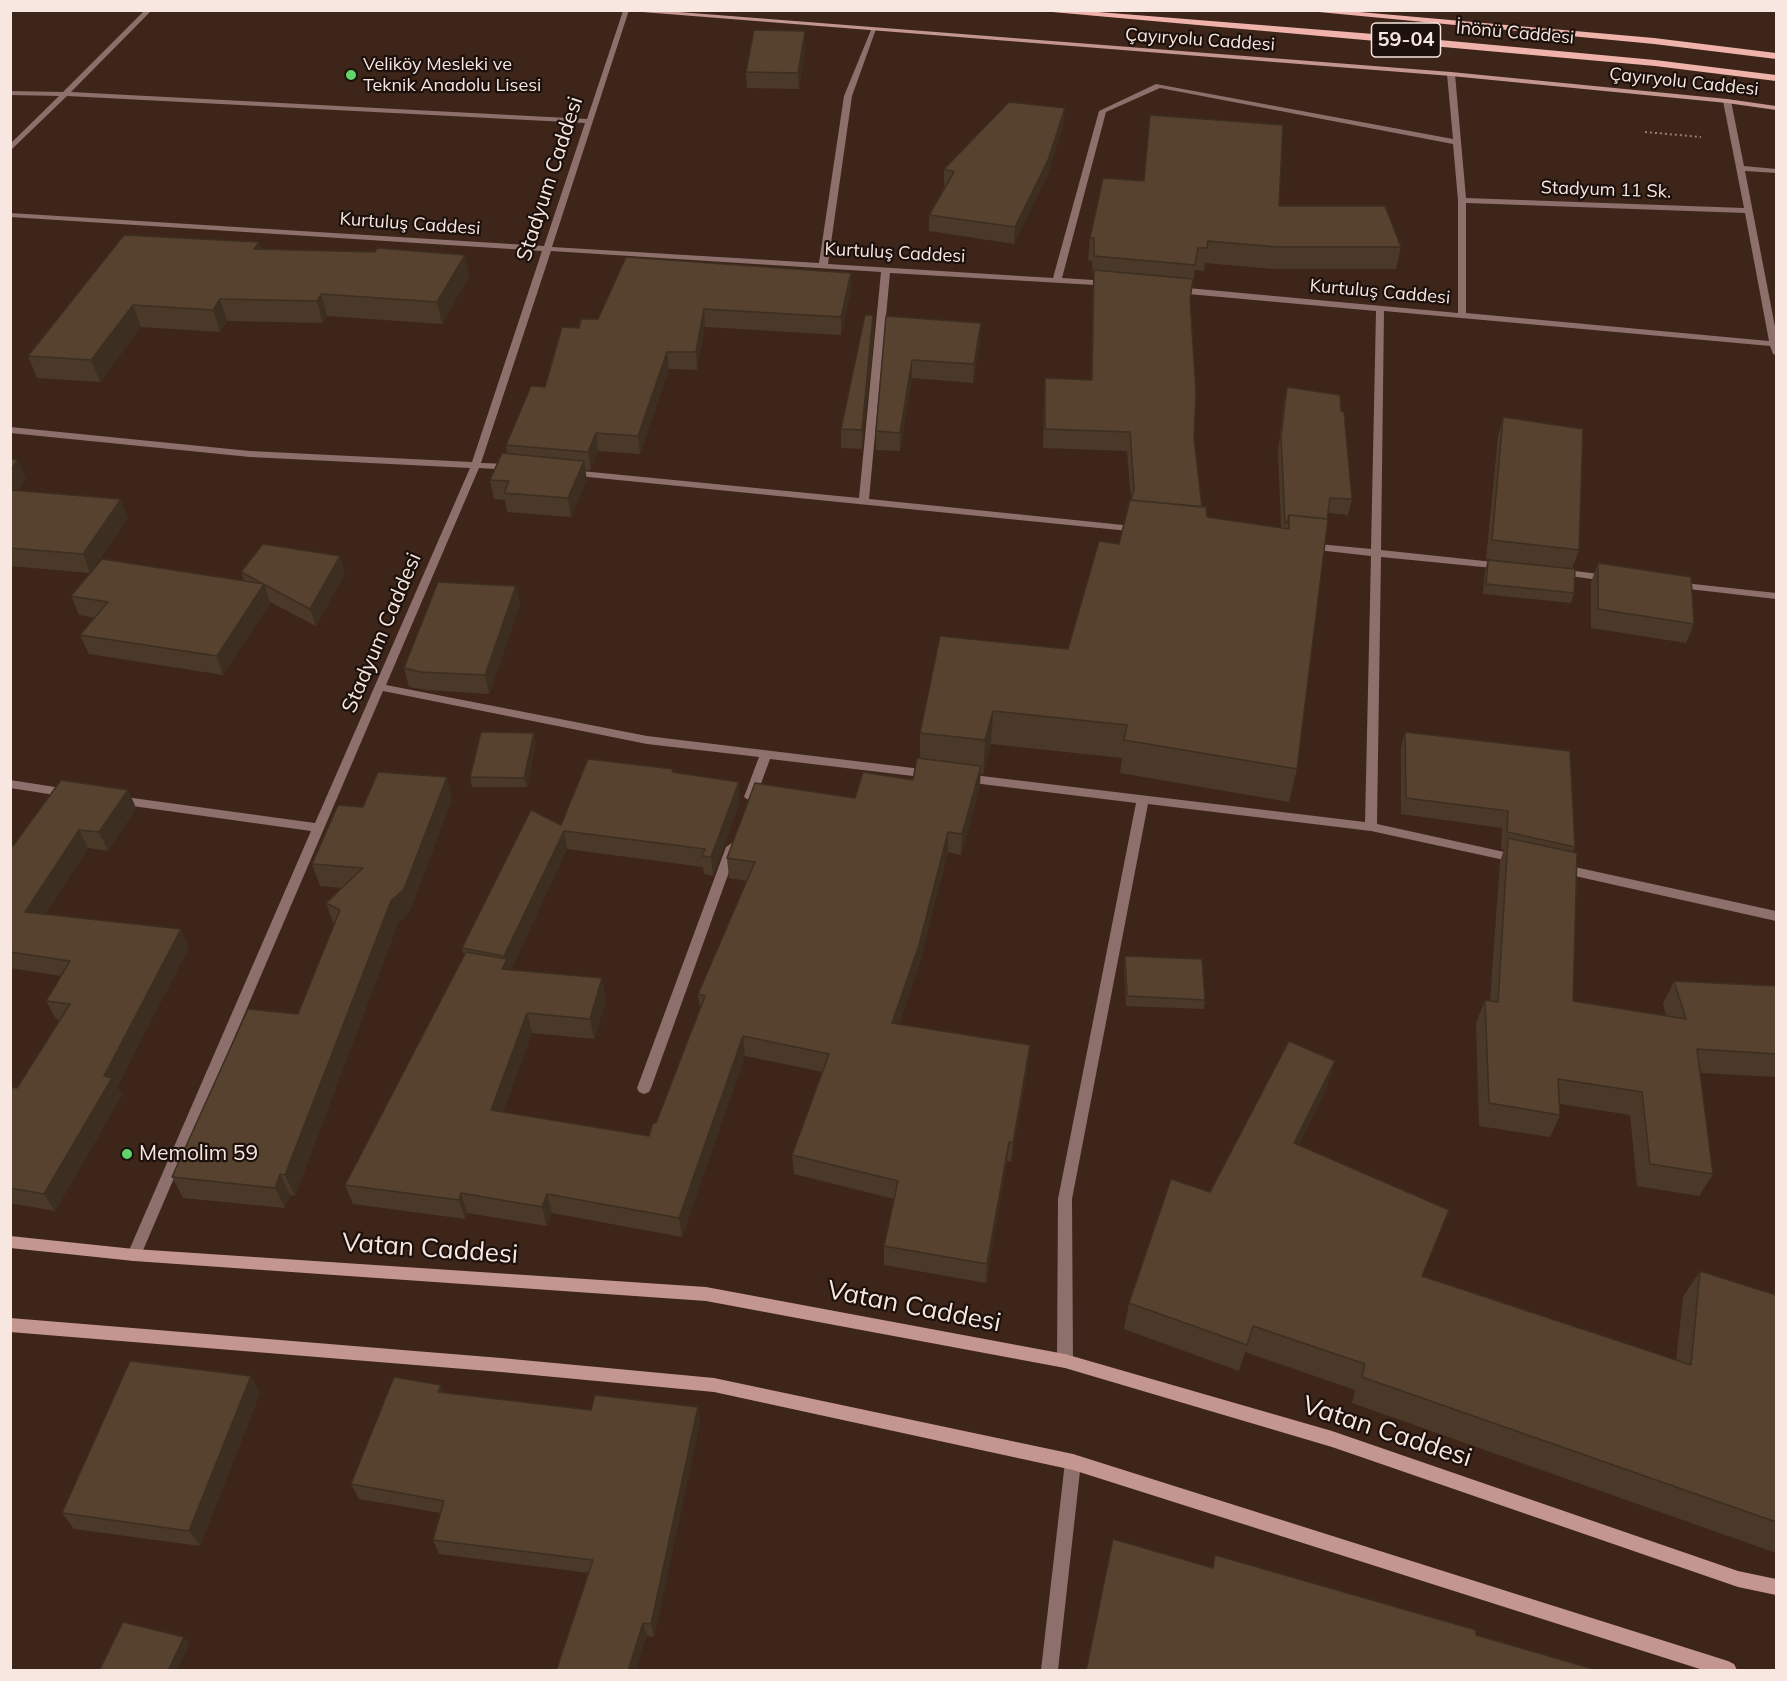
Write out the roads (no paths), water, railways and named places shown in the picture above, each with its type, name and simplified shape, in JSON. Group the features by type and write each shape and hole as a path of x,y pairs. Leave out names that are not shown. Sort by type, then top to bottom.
{"main road":[{"name":"Çayıryolu Caddesi","path":"620,10 1451,74 1727,101 1776,108"},
{"name":"İnönü Caddesi","path":"1034,10 1655,63 1776,78"},
{"name":"59-04","path":"1302,10 1654,41 1776,56"},
{"name":"Vatan Caddesi","path":"10,1242 134,1255 706,1294 1065,1361 1332,1439 1738,1579 1776,1587"},
{"path":"10,1326 501,1365 714,1385 1073,1462 1728,1671"}],"street":[{"path":"10,149 149,10"},
{"name":"Stadyum Caddesi","path":"134,1255 476,464 626,11"},
{"path":"823,266 848,96 874,30"},
{"path":"1451,74 1462,200 1462,316"},
{"path":"1057,280 1103,111 1159,86 1457,142"},
{"path":"10,93 590,121"},
{"path":"1727,101 1776,346"},
{"path":"1740,168 1776,171"},
{"name":"Stadyum 11 Sk.","path":"1462,200 1748,211"},
{"name":"Kurtuluş Caddesi","path":"10,215 1117,285"},
{"path":"864,502 886,269"},
{"name":"Kurtuluş Caddesi","path":"1165,289 1776,346"},
{"path":"1371,827 1380,308"},
{"path":"10,430 250,454 476,464 523,469"},
{"path":"558,472 1149,530"},
{"path":"1303,545 1516,568"},
{"path":"1552,572 1623,579"},
{"path":"1658,583 1776,596"},
{"path":"380,687 647,740 1371,827 1776,916"},
{"path":"746,809 766,754"},
{"path":"10,784 82,795"},
{"path":"105,798 319,828"},
{"path":"1065,1361 1065,1199 1143,800"},
{"path":"644,1088 738,832"},
{"path":"1049,1671 1073,1462"}],"place":[{"name":"Veliköy Mesleki ve Teknik Anadolu Lisesi","path":"351,75"},
{"name":"Memolim 59","path":"127,1154"}]}
